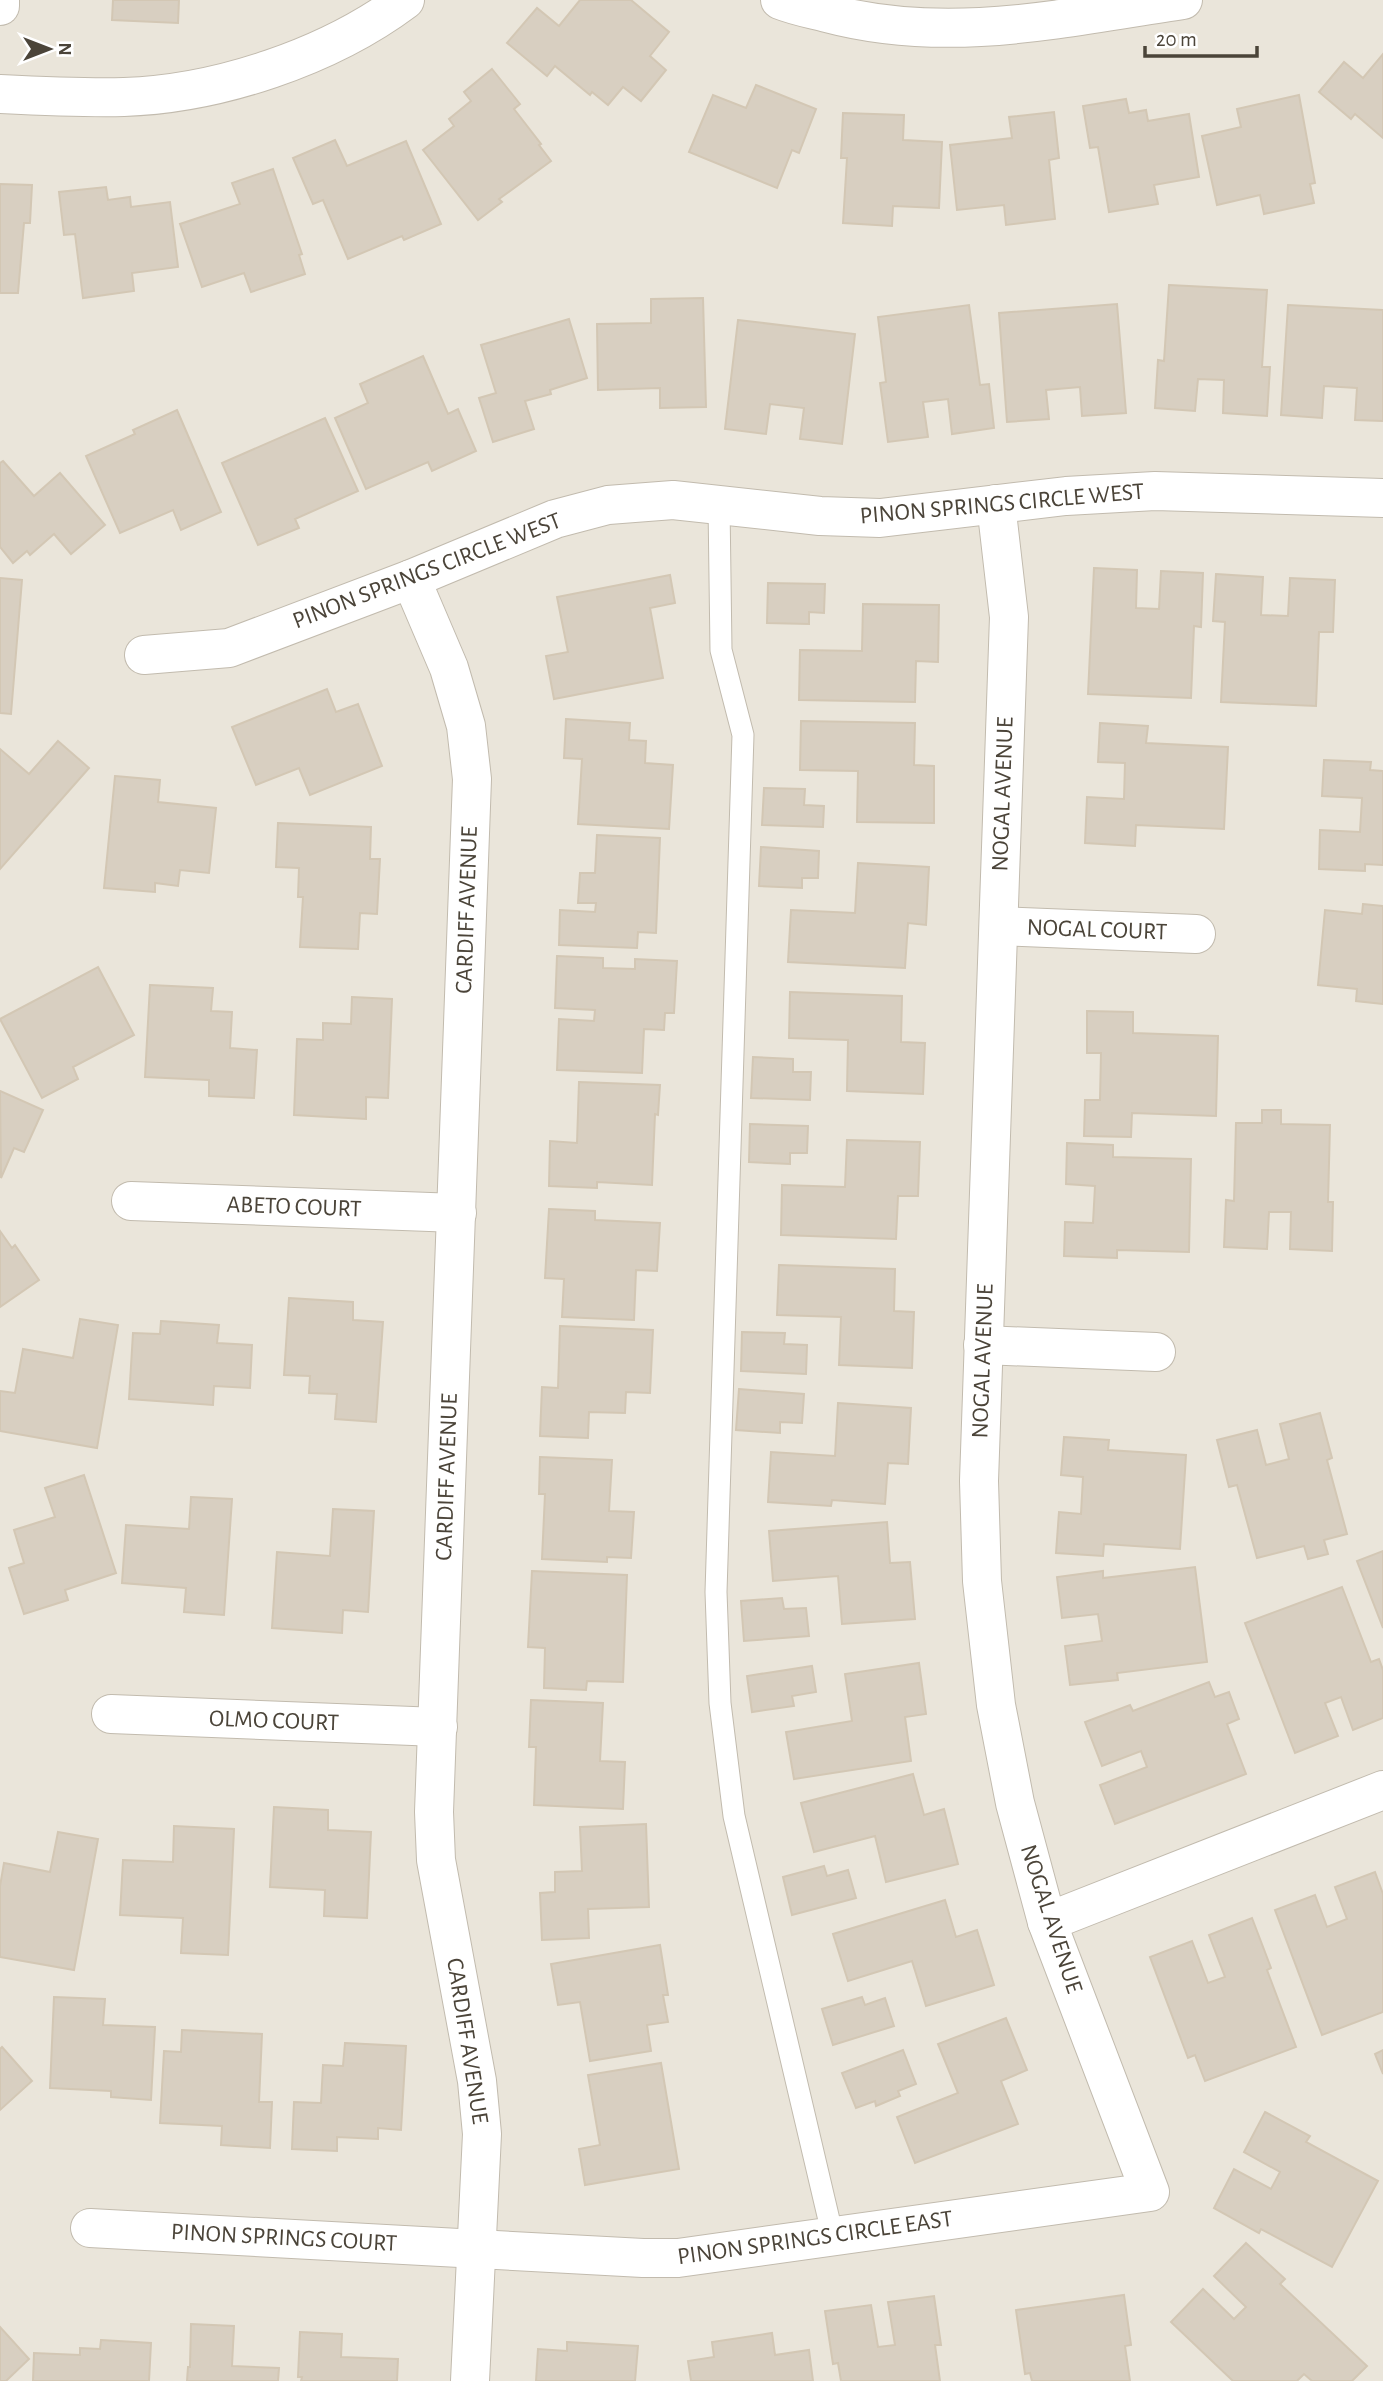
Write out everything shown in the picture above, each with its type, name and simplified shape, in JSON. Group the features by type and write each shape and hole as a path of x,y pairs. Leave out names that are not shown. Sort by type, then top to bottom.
{"street":[{"path":"0,0 0,6"},
{"path":"0,94 127,97 189,90 259,73 320,49 405,0"},
{"path":"780,0 856,21 926,29 997,28 1183,0"},
{"name":"PINON SPRINGS CIRCLE WEST","path":"144,655 229,648 411,579 555,519 608,505 673,500 820,516 880,518 1066,496 1155,491 1383,498"},
{"name":"NOGAL AVENUE","path":"996,505 1009,617 979,1481 982,1581 996,1704 1015,1803 1047,1922 1150,2192"},
{"name":"CARDIFF AVENUE","path":"411,579 449,668 466,726 472,779 435,1812 436,1860 477,2081 482,2134 470,2381"},
{"name":"NOGAL COURT","path":"999,926 1196,934"},
{"name":"ABETO COURT","path":"131,1201 457,1213"},
{"path":"983,1345 1156,1352"},
{"name":"OLMO COURT","path":"111,1714 438,1727"},
{"path":"1047,1922 1383,1790"},
{"name":"PINON SPRINGS CIRCLE EAST","path":"477,2249 678,2258 1150,2192"},
{"name":"PINON SPRINGS COURT","path":"90,2228 477,2249"}],"lane":[{"path":"719,505 721,650 743,735 716,1592 720,1703 734,1816 833,2237"}],"shaded area":[{"path":"0,0 1383,0 1383,2381 0,2381"}],"building":[{"path":"113,0 179,0 178,23 112,20"},
{"path":"580,0 631,0 669,32 650,56 666,70 641,101 623,87 608,105 592,92 590,95 555,66 547,76 507,43 537,8 559,26"},
{"path":"1383,54 1383,138 1355,114 1351,119 1319,92 1344,62 1363,78"},
{"path":"492,69 520,104 514,109 551,161 499,199 502,202 478,220 423,150 454,126 449,119 471,101 464,92"},
{"path":"756,85 816,109 799,153 792,150 777,188 689,152 713,95 746,108"},
{"path":"1299,95 1315,183 1310,184 1314,203 1264,214 1260,195 1217,205 1202,136 1241,127 1237,109"},
{"path":"1126,99 1129,113 1146,110 1148,121 1189,114 1199,177 1154,185 1158,204 1109,212 1098,147 1090,148 1083,106"},
{"path":"1054,112 1059,158 1049,160 1055,219 1006,225 1004,205 957,210 950,145 1012,138 1009,117"},
{"path":"843,113 904,115 903,140 942,142 939,208 893,206 892,226 843,223 847,158 841,158"},
{"path":"335,140 347,166 406,141 441,224 404,240 402,236 348,259 323,200 313,204 293,158"},
{"path":"273,169 302,254 299,255 305,274 251,292 244,273 202,287 180,224 240,204 232,183"},
{"path":"0,184 32,185 30,223 24,223 18,293 0,293"},
{"path":"106,187 108,200 130,197 131,207 170,202 178,267 132,273 134,291 83,298 75,234 64,235 59,192"},
{"path":"1169,285 1267,290 1262,367 1270,367 1267,416 1223,413 1224,380 1198,379 1195,411 1155,408 1158,360 1164,361"},
{"path":"703,298 706,407 660,408 660,388 598,390 597,324 651,323 651,299"},
{"path":"1117,304 1126,413 1082,416 1080,387 1046,390 1049,419 1007,422 999,313"},
{"path":"969,305 980,385 989,384 994,428 952,434 948,399 923,402 928,437 888,442 880,383 886,382 878,317"},
{"path":"1288,305 1383,310 1383,421 1355,420 1357,388 1324,386 1322,418 1281,415"},
{"path":"569,319 587,378 550,390 551,394 525,401 534,429 493,442 479,398 496,393 481,345"},
{"path":"738,320 855,334 842,444 800,439 804,408 770,404 766,434 725,429"},
{"path":"423,356 448,414 458,409 476,451 432,471 428,462 366,489 335,418 368,403 360,384"},
{"path":"177,410 221,512 181,530 173,510 120,533 86,456 135,434 133,430"},
{"path":"325,418 358,491 295,519 299,528 258,545 222,463"},
{"path":"3,461 34,496 60,473 105,525 71,554 54,534 30,555 27,551 13,563 0,547 0,463"},
{"path":"1094,568 1137,570 1136,608 1159,609 1161,571 1203,573 1201,627 1194,626 1191,698 1088,694"},
{"path":"1216,574 1263,577 1261,615 1288,616 1290,578 1335,580 1333,632 1319,632 1316,706 1221,702 1225,622 1213,621"},
{"path":"670,575 675,603 650,608 663,678 554,699 546,656 568,652 557,597"},
{"path":"0,578 22,580 11,714 0,713"},
{"path":"768,583 825,584 824,613 809,612 809,624 767,623"},
{"path":"863,604 939,605 938,662 916,661 915,702 799,700 800,650 862,651"},
{"path":"327,689 336,712 358,704 382,766 310,795 299,768 256,785 232,727"},
{"path":"566,719 630,723 629,740 646,741 645,763 673,765 669,829 578,824 582,759 564,758"},
{"path":"801,721 915,723 914,765 934,766 934,823 857,822 858,771 800,770"},
{"path":"1100,723 1148,726 1146,743 1228,747 1224,829 1136,825 1135,846 1085,843 1087,797 1124,799 1125,763 1098,762"},
{"path":"58,741 89,768 0,869 0,749 29,774"},
{"path":"1324,760 1371,762 1370,770 1383,771 1383,865 1365,864 1365,871 1319,869 1320,830 1360,832 1362,798 1322,796"},
{"path":"115,776 160,780 158,802 216,808 209,873 180,870 178,886 155,883 155,892 104,888"},
{"path":"764,788 805,789 804,805 824,806 823,827 762,825"},
{"path":"278,823 371,827 370,859 380,859 377,914 360,913 358,949 300,947 303,897 298,897 299,868 276,867"},
{"path":"597,835 660,838 656,933 638,932 637,948 559,945 560,910 595,912 596,903 578,903 580,873 595,873"},
{"path":"761,847 819,851 818,878 802,878 802,888 759,886"},
{"path":"858,863 929,867 926,925 908,923 905,968 788,962 791,910 855,913"},
{"path":"1363,904 1383,906 1383,1004 1356,1001 1357,989 1318,985 1325,910 1362,914"},
{"path":"557,956 603,958 603,968 635,969 635,959 677,961 674,1013 665,1013 664,1030 644,1029 642,1073 557,1070 559,1019 594,1021 595,1010 555,1008"},
{"path":"98,967 134,1035 73,1067 78,1079 42,1098 0,1019"},
{"path":"150,985 213,988 211,1011 232,1012 230,1048 257,1050 254,1098 209,1096 209,1080 145,1077"},
{"path":"790,992 902,996 901,1042 925,1043 923,1094 847,1091 848,1040 789,1038"},
{"path":"352,997 392,999 388,1098 366,1097 366,1119 294,1115 297,1039 323,1040 323,1023 351,1024"},
{"path":"1087,1011 1133,1012 1133,1033 1218,1036 1216,1116 1132,1113 1131,1137 1084,1136 1085,1100 1100,1100 1101,1053 1087,1053"},
{"path":"753,1057 793,1059 793,1072 811,1072 810,1100 751,1098"},
{"path":"579,1082 660,1085 658,1115 655,1114 652,1185 597,1182 597,1188 549,1186 550,1141 577,1143"},
{"path":"0,1091 43,1110 24,1152 14,1148 1,1178"},
{"path":"1262,1110 1281,1110 1281,1124 1330,1125 1328,1202 1333,1202 1332,1251 1290,1249 1291,1212 1269,1212 1267,1249 1224,1247 1226,1200 1234,1201 1236,1123 1262,1123"},
{"path":"750,1124 808,1126 807,1153 790,1153 790,1164 749,1162"},
{"path":"847,1140 920,1142 918,1196 898,1196 896,1239 781,1235 782,1185 845,1187"},
{"path":"1067,1143 1113,1145 1113,1157 1191,1159 1189,1252 1117,1250 1117,1258 1064,1256 1065,1222 1093,1223 1095,1186 1066,1184"},
{"path":"549,1209 595,1211 595,1220 660,1223 657,1271 636,1270 634,1320 562,1317 564,1279 545,1278"},
{"path":"0,1231 12,1248 15,1245 39,1280 0,1307"},
{"path":"779,1265 895,1269 894,1311 914,1312 912,1368 839,1365 841,1317 777,1315"},
{"path":"289,1298 353,1302 353,1320 383,1322 376,1422 335,1419 337,1394 309,1393 310,1376 284,1375"},
{"path":"80,1319 118,1325 97,1448 0,1431 0,1391 15,1393 23,1349 73,1358"},
{"path":"161,1321 219,1325 217,1343 252,1345 250,1388 214,1386 213,1405 129,1399 133,1333 160,1334"},
{"path":"560,1326 653,1330 650,1393 626,1392 625,1413 589,1412 588,1438 540,1436 542,1387 558,1388"},
{"path":"742,1332 785,1333 784,1344 807,1345 806,1374 741,1371"},
{"path":"739,1389 804,1394 802,1423 780,1422 780,1433 736,1430"},
{"path":"838,1403 911,1408 908,1464 888,1463 885,1504 832,1500 831,1506 768,1502 771,1452 835,1456"},
{"path":"1320,1413 1332,1458 1327,1460 1347,1534 1324,1540 1328,1554 1308,1559 1304,1546 1257,1558 1237,1485 1229,1487 1217,1440 1257,1430 1266,1465 1289,1459 1280,1424"},
{"path":"1064,1437 1109,1440 1108,1450 1186,1455 1180,1549 1104,1544 1103,1556 1056,1553 1059,1512 1081,1514 1083,1477 1061,1475"},
{"path":"540,1457 612,1460 609,1511 634,1512 631,1558 607,1557 607,1562 542,1559 545,1494 539,1494"},
{"path":"84,1475 116,1573 65,1590 68,1600 24,1614 9,1568 24,1563 14,1530 55,1517 45,1488"},
{"path":"191,1497 232,1499 224,1615 184,1612 186,1588 122,1583 126,1525 189,1529"},
{"path":"333,1509 374,1511 368,1612 343,1610 342,1633 272,1628 277,1552 330,1556"},
{"path":"887,1522 890,1563 910,1562 915,1619 842,1624 838,1576 773,1581 769,1531"},
{"path":"1383,1551 1383,1628 1357,1561"},
{"path":"1195,1567 1207,1662 1117,1673 1118,1680 1070,1685 1065,1646 1102,1641 1098,1614 1062,1618 1057,1577 1103,1571 1103,1578"},
{"path":"532,1571 627,1575 623,1682 587,1681 586,1690 544,1688 545,1648 528,1647"},
{"path":"1342,1587 1371,1662 1379,1659 1383,1670 1383,1718 1353,1730 1341,1697 1325,1703 1338,1736 1295,1753 1245,1623"},
{"path":"782,1598 784,1609 806,1608 809,1636 744,1641 741,1601"},
{"path":"919,1663 926,1714 905,1717 911,1761 794,1779 786,1732 852,1721 845,1674"},
{"path":"812,1666 816,1692 792,1696 794,1706 752,1712 747,1676"},
{"path":"1209,1682 1215,1697 1229,1692 1239,1719 1227,1724 1246,1774 1115,1824 1100,1785 1147,1767 1141,1751 1102,1766 1085,1722 1130,1705 1133,1711"},
{"path":"531,1700 603,1703 600,1761 625,1762 623,1809 534,1805 536,1747 529,1747"},
{"path":"913,1774 924,1815 944,1809 958,1864 886,1882 875,1836 814,1852 801,1803"},
{"path":"274,1807 328,1810 328,1830 371,1832 367,1918 324,1916 325,1890 270,1887"},
{"path":"646,1824 649,1907 588,1909 589,1938 542,1940 540,1893 555,1892 555,1872 582,1871 580,1827"},
{"path":"174,1826 234,1829 228,1955 181,1953 183,1918 120,1915 123,1860 173,1862"},
{"path":"58,1832 98,1839 74,1970 0,1957 0,1886 4,1863 50,1872"},
{"path":"824,1866 827,1876 848,1870 856,1898 792,1915 783,1877"},
{"path":"1375,1872 1383,1894 1383,2012 1322,2035 1275,1910 1315,1895 1327,1927 1347,1919 1335,1887"},
{"path":"945,1900 956,1937 977,1930 994,1985 926,2006 912,1961 848,1981 833,1934"},
{"path":"1252,1918 1271,1968 1267,1970 1296,2047 1205,2081 1195,2055 1188,2058 1150,1957 1192,1941 1208,1983 1225,1977 1209,1935"},
{"path":"660,1945 668,1995 663,1995 668,2022 647,2025 651,2051 590,2061 580,2002 558,2005 551,1964"},
{"path":"54,1997 105,1999 103,2025 155,2027 151,2100 111,2097 111,2091 50,2088"},
{"path":"862,1997 865,2005 885,1998 894,2026 833,2045 822,2009"},
{"path":"1006,2018 1027,2070 1001,2081 1018,2124 915,2163 897,2117 958,2093 938,2044"},
{"path":"182,2030 262,2034 259,2102 272,2102 270,2148 221,2145 222,2126 160,2123 164,2051 181,2052"},
{"path":"345,2043 406,2046 401,2130 378,2128 378,2139 337,2137 337,2151 292,2149 294,2102 321,2103 323,2065 343,2066"},
{"path":"2,2047 32,2081 0,2110 0,2049"},
{"path":"903,2050 916,2084 898,2091 900,2096 876,2106 875,2101 856,2108 842,2073"},
{"path":"1383,2050 1383,2074 1375,2054"},
{"path":"661,2063 679,2169 585,2185 579,2149 600,2145 588,2075"},
{"path":"1265,2112 1310,2136 1306,2142 1378,2181 1332,2267 1261,2229 1259,2233 1214,2208 1234,2169 1271,2189 1280,2172 1244,2152"},
{"path":"1246,2243 1285,2279 1280,2284 1367,2366 1352,2381 1312,2381 1304,2374 1297,2381 1233,2381 1171,2322 1203,2289 1234,2319 1246,2307 1214,2276"},
{"path":"1124,2295 1131,2345 1125,2346 1130,2381 1032,2381 1030,2373 1025,2374 1016,2310"},
{"path":"934,2296 941,2345 935,2345 940,2381 841,2381 838,2363 833,2364 825,2311 871,2305 878,2347 895,2345 888,2302"},
{"path":"191,2324 234,2326 232,2366 279,2368 278,2381 187,2381"},
{"path":"0,2327 29,2359 6,2381 0,2381"},
{"path":"300,2332 342,2334 341,2357 398,2359 397,2381 301,2381 302,2377 298,2377"},
{"path":"772,2333 775,2355 809,2350 813,2381 691,2381 688,2361 714,2357 712,2342"},
{"path":"101,2340 151,2343 149,2381 33,2381 34,2353 80,2355 80,2348 100,2349"},
{"path":"567,2342 638,2346 635,2381 536,2381 538,2349 567,2351"}]}
